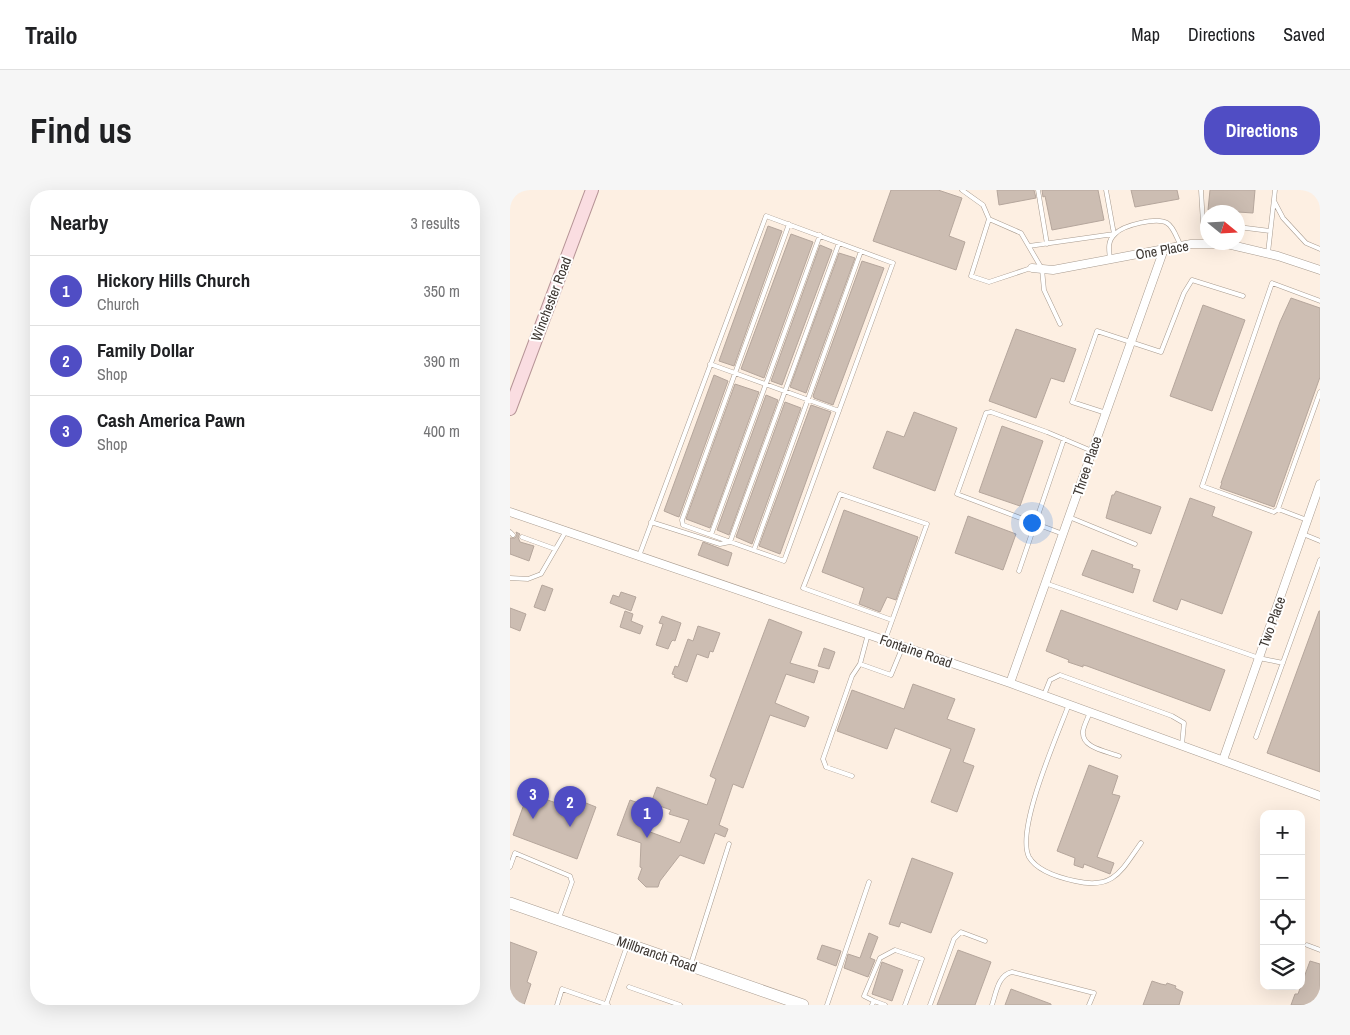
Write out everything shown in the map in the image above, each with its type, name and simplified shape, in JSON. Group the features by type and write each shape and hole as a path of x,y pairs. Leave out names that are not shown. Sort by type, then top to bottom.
{"main road":[{"name":"Winchester Road","path":"510,409 590,196"},
{"name":"Millbranch Road","path":"510,903 803,1005"}],"street":[{"name":"One Place","path":"1032,268 1053,270 1191,244 1227,244 1268,253 1320,270"},
{"name":"Three Place","path":"1010,683 1164,249"},
{"name":"Two Place","path":"1223,760 1320,484"},
{"name":"Fontaine Road","path":"510,512 1070,704 1320,796"}],"lane":[{"path":"962,190 982,204 989,219 1021,233 1042,269 1044,290 1060,324"},
{"path":"1038,190 1047,244"},
{"path":"1106,190 1114,234 1108,245 1110,259"},
{"path":"1201,190 1201,205"},
{"path":"1268,253 1275,190"},
{"path":"1274,201 1283,218 1306,243 1320,248"},
{"path":"639,556 766,216 789,224 893,263 784,561 683,525 682,520 789,224"},
{"path":"989,219 971,276 989,282 1032,268"},
{"path":"1029,246 1114,234 1128,226 1141,223 1165,222 1171,227 1181,246"},
{"path":"1245,228 1270,231"},
{"path":"711,535 820,236"},
{"path":"730,542 839,243"},
{"path":"754,550 861,251"},
{"path":"1106,412 1072,402 1097,331 1161,352 1184,293 1192,280 1243,296"},
{"path":"1320,300 1272,283 1202,486 1274,512 1278,509 1320,392"},
{"path":"710,364 839,411"},
{"path":"1063,534 957,494 986,413 991,412 1092,451"},
{"path":"1019,571 1064,439"},
{"path":"885,640 927,524 840,494 803,588 892,620"},
{"path":"1278,509 1308,520"},
{"path":"1069,517 1135,544"},
{"path":"651,522 720,544 730,542"},
{"path":"510,578 528,579 542,574 566,531"},
{"path":"1303,534 1320,541"},
{"path":"522,538 556,549"},
{"path":"1256,737 1320,560"},
{"path":"1045,583 1259,658 1282,663"},
{"path":"852,776 826,767 823,758 852,676 860,664 868,634"},
{"path":"860,664 891,675 902,646"},
{"path":"1044,695 1050,680 1060,675 1172,716 1184,724 1182,745"},
{"path":"1070,704 1031,809 1026,832 1029,856 1041,868 1056,877 1084,883 1100,884 1112,879 1122,870 1141,843"},
{"path":"1090,712 1083,730 1084,738 1088,744 1119,756"},
{"path":"691,966 729,844"},
{"path":"510,851 570,876 572,882 558,920"},
{"path":"510,866 515,853"},
{"path":"827,1005 869,882"},
{"path":"930,1005 954,940 961,932 985,941"},
{"path":"557,1005 562,989 607,1005 628,944"},
{"path":"1307,946 1320,950"},
{"path":"885,1005 873,1003 864,996 880,958 895,950 922,960 905,1005"},
{"path":"992,1005 1000,981 1006,973 1012,972 1094,993 1089,1005"},
{"path":"629,987 680,1005"}],"building":[{"path":"891,190 938,190 962,198 949,236 965,242 956,270 873,241"},
{"path":"997,190 1034,190 1036,198 999,205"},
{"path":"1042,190 1098,190 1104,220 1052,230"},
{"path":"1131,190 1177,190 1179,199 1135,207"},
{"path":"1210,190 1255,190 1253,213 1245,212 1245,205 1208,205"},
{"path":"768,226 782,231 734,366 719,361"},
{"path":"791,234 813,242 764,378 741,369"},
{"path":"820,245 832,250 782,385 771,381"},
{"path":"839,253 855,258 806,393 790,387"},
{"path":"862,261 884,268 833,405 813,396"},
{"path":"1291,298 1320,308 1320,377 1274,507 1220,488 1280,322"},
{"path":"1203,305 1245,320 1212,411 1170,396"},
{"path":"1016,329 1076,349 1064,382 1051,378 1036,418 989,401"},
{"path":"714,375 728,381 679,517 664,511"},
{"path":"735,384 759,392 710,528 686,519"},
{"path":"766,395 778,400 729,535 717,530"},
{"path":"785,402 801,408 752,544 736,537"},
{"path":"811,405 831,412 780,554 759,546"},
{"path":"914,412 957,428 935,491 873,468 887,431 904,437"},
{"path":"1002,426 1043,441 1020,506 979,492"},
{"path":"1116,491 1161,507 1151,534 1106,518 1112,495"},
{"path":"1190,498 1215,507 1212,516 1252,532 1222,614 1181,599 1177,610 1153,601"},
{"path":"844,510 918,537 896,600 887,597 880,612 859,604 864,588 822,572"},
{"path":"968,516 1016,534 1003,570 955,553"},
{"path":"516,532 520,534 518,537 520,542 534,546 529,561 510,554 510,538 515,538"},
{"path":"703,542 732,553 728,566 698,555"},
{"path":"1092,550 1133,565 1132,568 1140,570 1133,593 1082,575"},
{"path":"542,585 553,589 545,611 534,607"},
{"path":"621,592 636,597 631,611 610,603 613,595 619,597"},
{"path":"510,608 526,614 520,631 510,627"},
{"path":"1061,610 1225,670 1210,711 1087,666 1083,665 1083,667 1068,662 1069,660 1046,651"},
{"path":"625,611 633,614 631,621 643,626 640,634 620,627"},
{"path":"1320,611 1320,772 1267,753"},
{"path":"662,616 681,623 675,641 671,642 668,649 656,645 663,624 659,623"},
{"path":"769,619 802,632 790,663 818,671 814,683 786,674 775,703 809,717 805,727 770,715 743,788 733,784 719,825 728,829 725,837 715,833 704,864 680,855 660,881 658,887 646,887 638,879 642,868 640,867 641,843 617,835 630,800 650,807 642,829 680,843 689,820 669,814 671,810 651,803 657,787 707,805 716,779 710,776"},
{"path":"698,626 720,633 713,652 710,651 708,658 697,654 687,682 674,677 675,675 672,674 675,666 678,667 688,639 693,641"},
{"path":"824,648 835,652 829,669 818,666"},
{"path":"913,684 955,699 947,719 975,729 963,762 974,766 957,812 931,802 951,749 895,728 887,749 837,731 852,690 904,709"},
{"path":"1089,765 1118,776 1112,794 1120,796 1097,857 1114,863 1110,874 1084,864 1083,868 1074,865 1075,858 1057,851"},
{"path":"528,793 559,804 563,794 596,807 577,859 513,835"},
{"path":"912,858 953,873 931,933 901,922 899,927 889,924"},
{"path":"869,933 878,937 870,958 875,960 868,977 844,968 848,954 860,958"},
{"path":"510,942 537,952 527,982 531,984 524,1005 510,1000"},
{"path":"822,945 841,951 836,966 817,959"},
{"path":"958,950 991,962 975,1005 937,1005"},
{"path":"1310,961 1320,964 1320,1005 1291,1005 1295,994 1298,994 1299,990 1305,990 1305,975"},
{"path":"882,962 903,970 892,1001 872,994"},
{"path":"1152,981 1176,986 1175,988 1183,992 1179,1005 1143,1005"},
{"path":"1011,989 1051,1004 1051,1005 1005,1005"}],"place":[{"name":"Cash America Pawn","path":"533,819"},
{"name":"Family Dollar","path":"570,827"},
{"name":"Hickory Hills Church","path":"647,838"}]}
